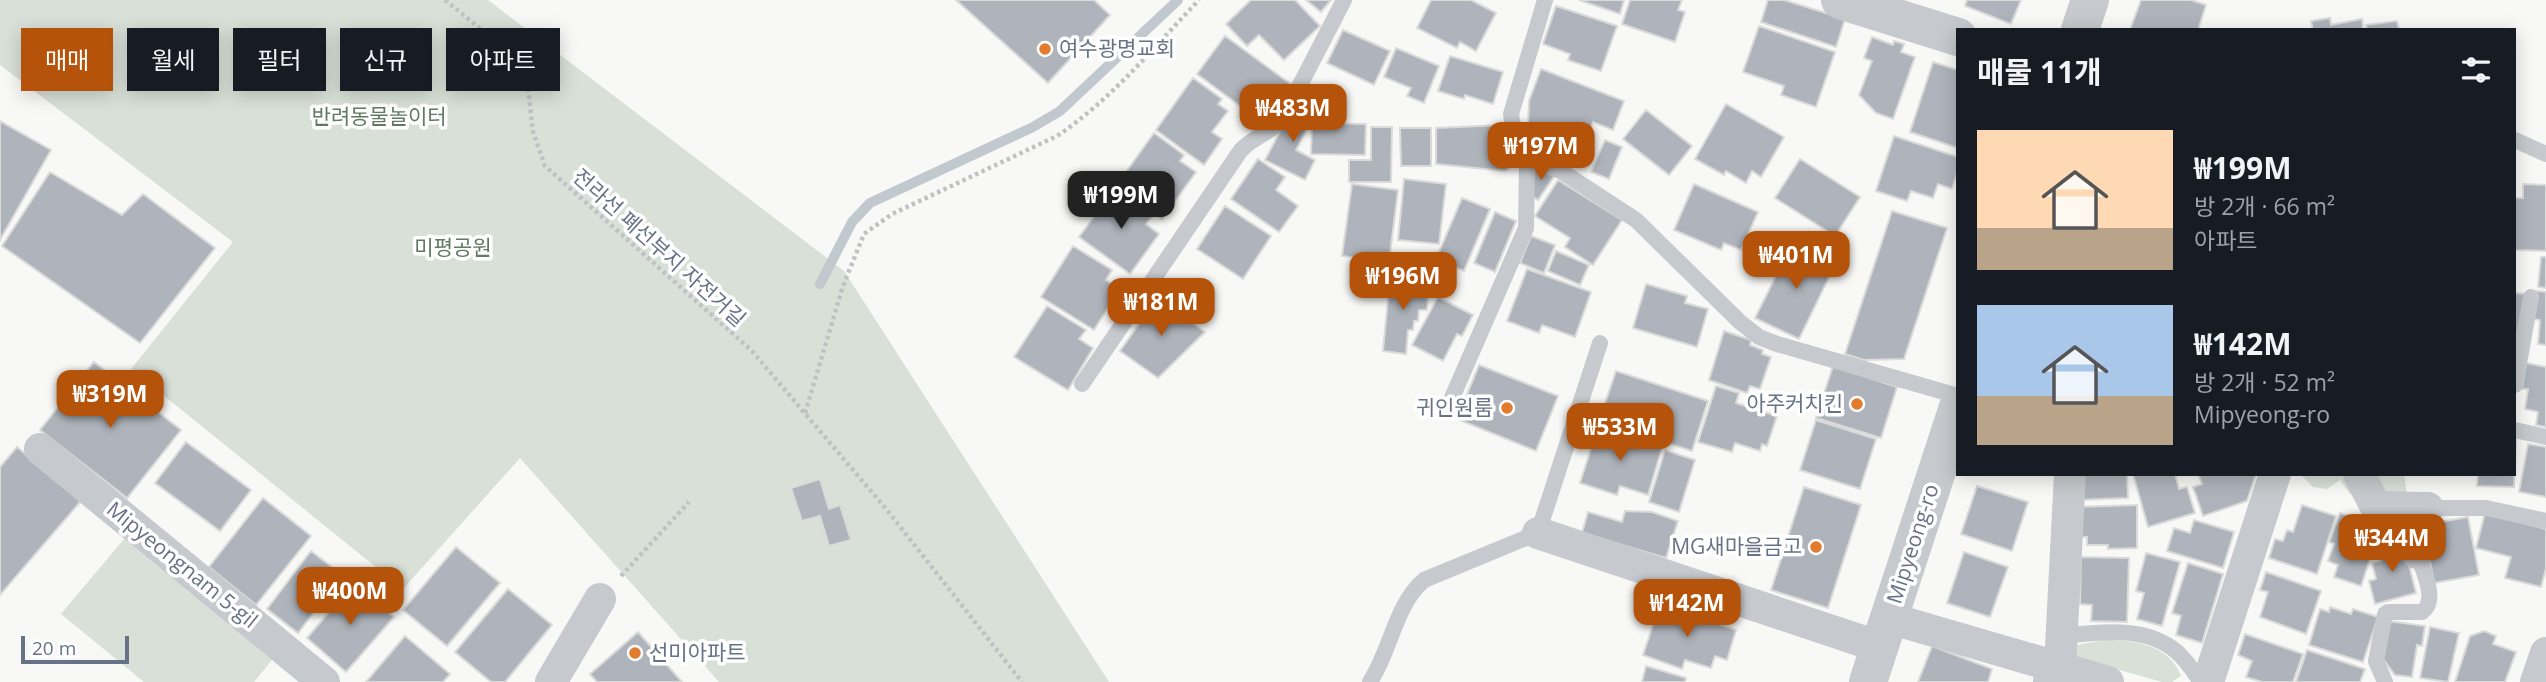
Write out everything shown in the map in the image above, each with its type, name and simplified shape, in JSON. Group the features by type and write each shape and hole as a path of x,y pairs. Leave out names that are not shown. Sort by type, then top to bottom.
{"street":[{"path":"1840,0 1956,36"},
{"path":"2081,28 2090,0"},
{"name":"Mipyeong-ro","path":"1879,649 1956,413"},
{"name":"Mipyeongnam 5-gil","path":"40,449 324,682"},
{"path":"2056,662 2070,476"},
{"path":"2208,682 2273,476"},
{"path":"2360,476 2376,507 2409,540 2417,553"},
{"path":"2376,507 2428,509"},
{"path":"1538,533 1879,649 2056,662 2108,682"},
{"path":"551,682 600,599"},
{"path":"2536,682 2546,653"}],"lane":[{"path":"1082,384 1241,150 1252,139 1275,127 1283,118 1344,0"},
{"path":"1448,407 1526,228 1525,157 1513,127 1511,114 1545,0"},
{"path":"2516,140 2546,154"},
{"path":"1525,157 1560,171 1636,220 1740,322 1759,337 1956,395"},
{"path":"2516,379 2531,296"},
{"path":"1370,682 1380,667 1412,590 1424,580 1538,533 1600,343"},
{"path":"2516,429 2546,437"},
{"path":"2428,509 2486,508 2546,521"},
{"path":"2385,682 2376,661 2385,614 2422,612 2428,604 2429,589 2417,553"},
{"path":"2056,662 2112,632 2133,634 2155,640 2178,652 2201,682"}],"path":[{"name":"전라선 폐선부지 자전거길","path":"445,0 524,66 533,131 545,166 751,350 887,510 1022,682"},
{"path":"805,413 852,261 864,234 892,214 1057,136 1070,127 1115,88 1199,0"},
{"path":"600,599 689,502"}],"green space":[{"name":"미평공원","path":"0,0 488,0 525,28 446,28 446,91 560,91 560,55 844,271 1109,682 719,682 520,458 403,589 131,369 233,242 34,91 113,91 113,28 21,28 21,81 0,65"},
{"path":"2302,476 2404,476 2408,502 2394,503 2350,494 2340,480 2327,489 2313,487"},
{"path":"124,539 272,660 254,682 144,682 61,614"},
{"path":"2105,640 2150,646 2169,657 2181,676 2172,682 2162,682 2074,657 2077,645"}],"building":[{"name":"여수광명교회","path":"956,0 1094,0 1110,15 1048,83"},
{"path":"1251,0 1295,0 1320,26 1284,60 1259,35 1247,46 1226,24"},
{"path":"1306,0 1331,0 1321,12"},
{"path":"1431,0 1471,0 1496,13 1476,51 1460,42 1457,48 1417,28"},
{"path":"1579,0 1624,0 1620,14"},
{"path":"1630,0 1682,0 1678,10 1685,12 1675,42 1622,24"},
{"path":"1768,0 1784,0 1845,19 1836,47 1761,22"},
{"path":"1967,0 2021,0 2011,24 1965,6"},
{"path":"2141,0 2191,0 2206,5 2199,28 2131,28"},
{"path":"1556,6 1617,26 1601,71 1568,60 1570,54 1543,44"},
{"path":"2330,18 2331,25 2362,19 2363,28 2313,28 2311,21"},
{"path":"2397,21 2399,28 2367,28 2366,25"},
{"path":"1759,26 1835,52 1816,107 1781,95 1784,86 1743,72"},
{"path":"1343,30 1390,51 1374,85 1327,63"},
{"path":"1225,36 1292,85 1263,123 1197,74"},
{"path":"1872,37 1893,45 1894,41 1904,44 1901,52 1915,57 1893,119 1876,113 1859,95 1872,61 1864,58"},
{"path":"1396,48 1439,66 1424,103 1407,96 1411,88 1384,77"},
{"path":"1450,56 1503,72 1493,104 1465,95 1464,99 1438,91"},
{"path":"1933,62 1956,69 1956,147 1910,132"},
{"path":"1541,69 1624,101 1613,130 1593,122 1588,137 1579,133 1577,138 1568,134 1566,141 1528,127 1529,101"},
{"path":"1193,78 1222,99 1218,104 1228,111 1212,132 1222,139 1204,165 1156,130"},
{"path":"1295,103 1315,113 1296,150 1315,160 1305,180 1265,160"},
{"path":"1726,104 1784,137 1761,177 1752,171 1746,183 1726,171 1724,175 1695,159"},
{"path":"1646,110 1692,146 1669,175 1623,139"},
{"path":"0,121 51,150 0,240"},
{"path":"1312,123 1366,124 1365,155 1311,154"},
{"path":"1502,125 1517,162 1505,171 1436,164 1436,128"},
{"path":"1371,127 1392,127 1391,182 1349,182 1349,160 1371,160"},
{"path":"1400,128 1431,128 1431,166 1401,166"},
{"path":"1154,133 1184,155 1180,161 1196,172 1162,219 1116,186"},
{"path":"1894,136 1956,156 1956,176 1952,189 1938,184 1933,198 1911,191 1907,201 1876,191"},
{"path":"1605,140 1622,147 1609,179 1591,172"},
{"path":"1258,159 1285,177 1276,190 1298,206 1279,232 1231,199"},
{"path":"1800,159 1860,197 1835,236 1775,198"},
{"path":"1543,169 1555,175 1538,200 1532,196 1534,171"},
{"path":"50,172 122,215 143,194 215,248 140,343 2,246"},
{"path":"1404,179 1446,184 1439,244 1398,240"},
{"path":"1558,180 1622,220 1593,265 1565,247 1570,238 1535,216"},
{"path":"1352,184 1398,190 1389,262 1342,256"},
{"path":"1694,184 1758,212 1741,250 1724,243 1721,250 1674,230"},
{"path":"2523,184 2546,185 2546,251 2516,250 2516,198 2523,198"},
{"path":"1115,188 1153,215 1146,224 1159,234 1130,274 1079,237"},
{"path":"1462,198 1490,209 1464,271 1436,259"},
{"path":"1225,206 1271,236 1243,279 1197,249"},
{"path":"1892,211 1947,228 1904,359 1864,360 1845,354"},
{"path":"1495,212 1516,221 1495,272 1474,263"},
{"path":"1531,236 1555,245 1544,273 1520,263"},
{"path":"1793,242 1836,263 1799,339 1755,318"},
{"path":"1073,246 1112,270 1106,280 1120,289 1094,330 1041,297"},
{"path":"1556,251 1589,265 1580,285 1548,271"},
{"path":"2541,257 2546,257 2546,288 2538,287"},
{"path":"1527,269 1591,292 1575,337 1542,325 1539,333 1507,321"},
{"path":"1390,278 1429,282 1427,310 1419,310 1418,321 1414,321 1413,330 1408,330 1406,354 1383,351"},
{"path":"1646,284 1687,296 1685,303 1708,309 1697,347 1633,328"},
{"path":"2537,291 2546,292 2546,345 2538,344 2540,320 2533,319"},
{"path":"2516,293 2525,294 2516,340"},
{"path":"1158,297 1205,332 1158,378 1120,351"},
{"path":"1438,297 1473,315 1462,336 1457,334 1443,361 1412,345"},
{"path":"1047,306 1086,330 1079,339 1093,348 1068,390 1014,357"},
{"path":"1724,331 1751,340 1750,345 1763,350 1762,354 1771,357 1760,389 1750,386 1747,393 1709,380"},
{"path":"94,362 181,430 127,498 40,430"},
{"path":"2526,363 2546,367 2546,427 2536,425 2538,412 2525,409 2528,389 2522,389"},
{"name":"귀인원룸","path":"1479,365 1558,396 1536,451 1457,419"},
{"path":"1833,366 1897,387 1881,438 1816,418"},
{"path":"1616,371 1708,401 1692,451 1599,421"},
{"path":"1716,386 1739,393 1736,403 1777,416 1767,446 1762,444 1760,451 1735,443 1732,452 1698,442"},
{"path":"1816,420 1876,439 1860,489 1800,470"},
{"path":"1598,427 1662,448 1648,495 1620,486 1617,495 1580,483"},
{"path":"186,442 251,490 220,531 155,483"},
{"path":"2528,444 2546,447 2546,497 2519,492"},
{"path":"17,447 81,501 0,595 0,467"},
{"path":"1665,450 1695,460 1679,512 1649,502"},
{"path":"2077,476 2127,476 2128,498 2078,500"},
{"path":"2134,476 2176,476 2179,489 2187,487 2195,513 2148,527"},
{"path":"2199,476 2255,476 2247,501 2203,516 2193,487 2202,484"},
{"path":"2478,476 2515,476 2514,487 2477,486"},
{"path":"820,479 829,509 840,505 851,540 829,546 820,516 802,521 791,488"},
{"path":"1977,486 2028,502 2012,551 1961,534"},
{"name":"MG새마을금고","path":"1804,487 1861,505 1828,608 1771,590"},
{"path":"263,498 311,536 256,605 209,567"},
{"path":"2137,505 2137,548 2108,549 2108,545 2087,545 2087,537 2076,537 2075,507"},
{"path":"2302,505 2336,516 2317,574 2269,558 2275,539 2283,541 2287,530 2293,532"},
{"path":"1625,511 1652,512 1678,521 1666,558 1582,533 1588,512 1622,522"},
{"path":"2340,513 2381,526 2361,586 2334,577 2338,565 2328,561 2334,544 2329,542"},
{"path":"2485,513 2546,529 2546,568 2541,587 2505,578 2511,557 2476,548"},
{"path":"2468,517 2479,575 2434,583 2423,525"},
{"path":"2194,520 2234,532 2223,568 2167,551 2174,528 2190,533"},
{"path":"2403,541 2416,593 2375,604 2369,581 2376,579 2372,563 2381,561 2378,547"},
{"path":"456,547 500,583 447,646 403,610"},
{"path":"311,551 342,575 298,633 267,609"},
{"path":"1964,552 2008,567 1990,617 1947,603"},
{"path":"2146,553 2180,562 2162,626 2137,619 2144,593 2136,591"},
{"path":"2081,557 2129,558 2127,622 2091,621 2092,605 2080,604"},
{"path":"2188,563 2223,574 2202,643 2176,635 2181,616 2172,613"},
{"path":"2266,572 2321,591 2306,634 2260,617 2268,592 2260,590"},
{"path":"354,583 394,617 346,672 307,638"},
{"path":"508,589 552,625 505,682 491,682 455,652"},
{"path":"1660,604 1736,630 1727,660 1715,656 1711,668 1685,660 1682,669 1643,655"},
{"path":"2330,607 2351,614 2353,609 2378,617 2363,662 2309,645 2320,609 2329,612"},
{"path":"2388,621 2425,626 2422,646 2417,645 2412,677 2395,675 2383,659"},
{"path":"2430,627 2459,633 2448,682 2420,678"},
{"path":"2484,631 2496,636 2493,644 2516,652 2505,682 2455,682 2470,636"},
{"name":"선미아파트","path":"638,632 682,682 597,682 590,674"},
{"path":"2245,634 2303,654 2293,682 2262,682 2246,677 2252,661 2238,655"},
{"path":"405,636 450,674 443,682 366,682"},
{"path":"1932,646 1992,669 1988,682 1918,682"},
{"path":"2307,650 2365,669 2360,682 2296,682"},
{"path":"1646,666 1686,678 1685,682 1642,682"}],"waterway":[{"path":"820,284 852,222 870,203 1033,127 1060,111 1178,0"}],"place":[{"name":"여수광명교회","path":"1045,49"},
{"name":"아주커치킨","path":"1857,404"},
{"name":"귀인원룸","path":"1507,408"},
{"name":"MG새마을금고","path":"1816,547"},
{"name":"선미아파트","path":"635,653"}],"park label":[{"name":"반려동물놀이터","path":"379,117"}]}
